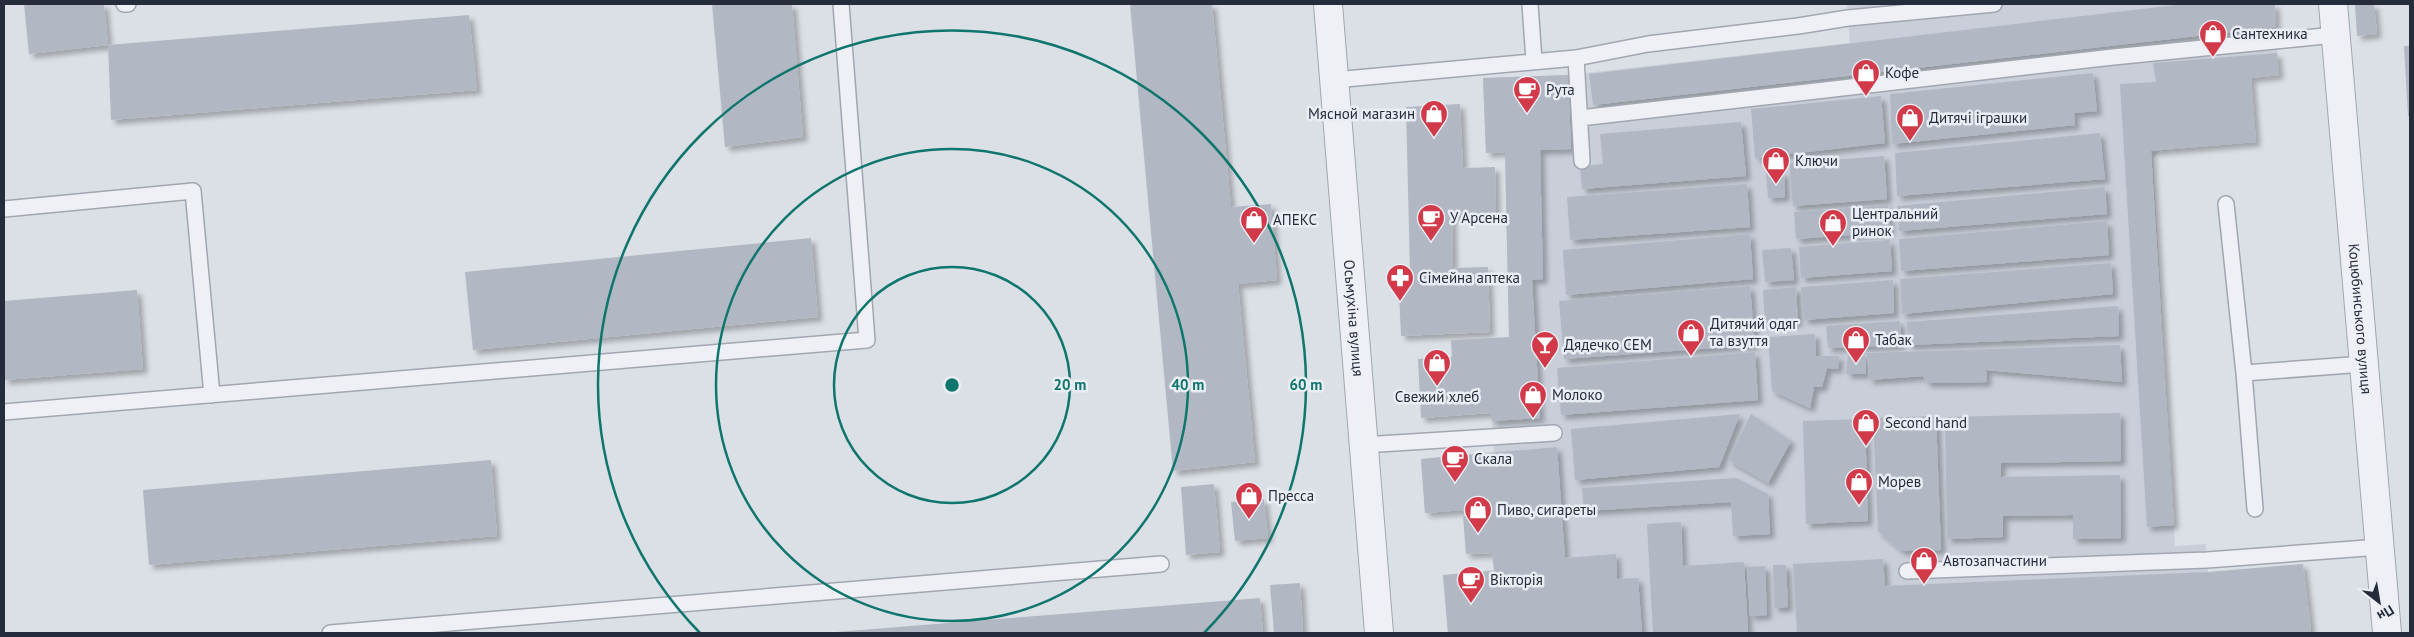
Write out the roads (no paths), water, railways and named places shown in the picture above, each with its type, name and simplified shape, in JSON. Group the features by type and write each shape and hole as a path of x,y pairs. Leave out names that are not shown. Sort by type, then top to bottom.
{"street":[{"name":"Осьмухіна вулиця","path":"1328,4 1379,633"},
{"name":"Коцюбинського вулиця","path":"2332,4 2387,633"}],"lane":[{"path":"4,412 867,340 841,4"},
{"path":"1530,4 1534,61"},
{"path":"1334,80 1576,58 1648,44 1848,18 1994,4"},
{"path":"1580,118 2113,57 2335,35"},
{"path":"1576,58 1582,161"},
{"path":"4,209 193,191 212,395"},
{"path":"2226,204 2244,373 2255,508"},
{"path":"2244,373 2364,364"},
{"path":"1364,445 1554,433"},
{"path":"1907,571 2207,560 2380,547"},
{"path":"330,633 1161,564"}],"place":[{"name":"Сантехника","path":"2213,58"},
{"name":"Кофе","path":"1866,97"},
{"name":"Рута","path":"1527,114"},
{"name":"Мясной магазин","path":"1434,138"},
{"name":"Дитячі іграшки","path":"1910,142"},
{"name":"Ключи","path":"1776,185"},
{"name":"У Арсена","path":"1431,242"},
{"name":"АПЕКС","path":"1254,244"},
{"name":"Центральний ринок","path":"1833,247"},
{"name":"Сімейна аптека","path":"1400,302"},
{"name":"Дитячий одяг та взуття","path":"1691,357"},
{"name":"Табак","path":"1856,364"},
{"name":"Дядечко СЕМ","path":"1545,369"},
{"name":"Свежий хлеб","path":"1437,387"},
{"name":"Молоко","path":"1533,419"},
{"name":"Second hand","path":"1866,447"},
{"name":"Скала","path":"1455,483"},
{"name":"Морев","path":"1859,506"},
{"name":"Пресса","path":"1249,520"},
{"name":"Пиво, сигареты","path":"1478,534"},
{"name":"Автозапчастини","path":"1924,585"},
{"name":"Вікторія","path":"1471,604"}]}
